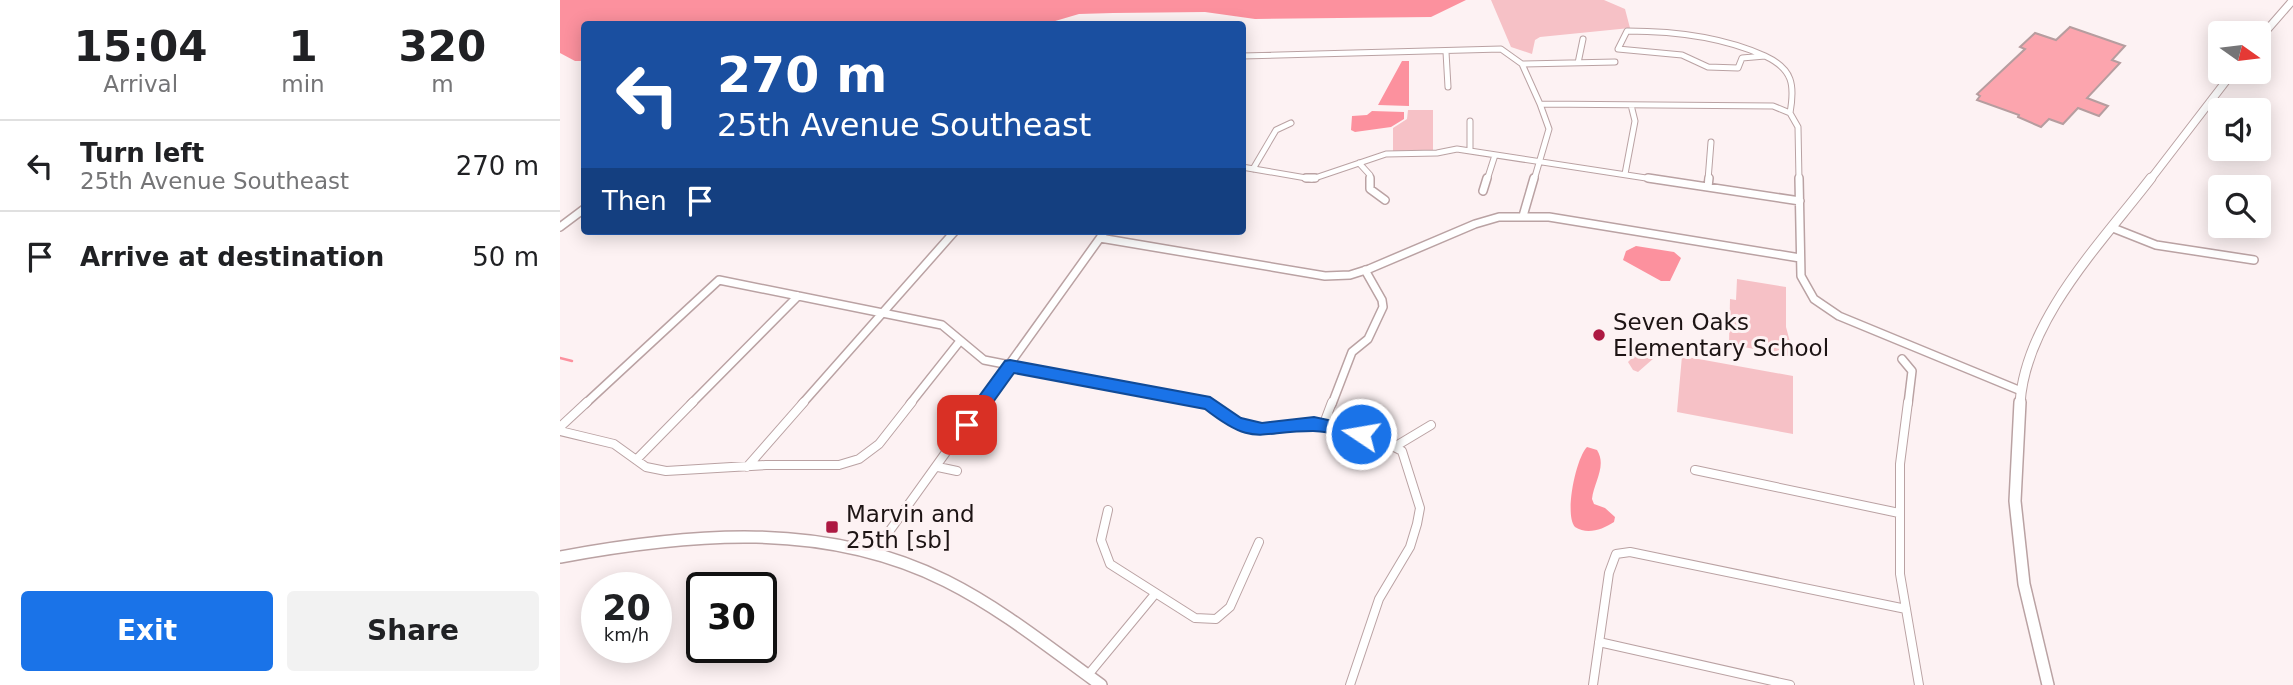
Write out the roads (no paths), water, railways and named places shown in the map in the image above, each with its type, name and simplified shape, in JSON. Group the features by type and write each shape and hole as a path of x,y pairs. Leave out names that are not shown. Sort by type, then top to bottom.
{"street":[{"path":"2272,24 2293,0"},
{"path":"1766,56 1742,58 1738,68 1708,68 1682,55 1618,49 1627,31 1672,32 1724,42 1766,56 1790,76 1794,87 1790,113 1798,127 1800,258 1801,276 1806,289 1827,309 1910,347 2021,391"},
{"path":"1577,63 1583,39"},
{"path":"1246,56 1501,49 1516,56 1522,64 1549,129 1522,216"},
{"path":"1446,52 1448,87"},
{"path":"1522,64 1615,62"},
{"path":"2048,685 2024,583 2015,469 2021,391 2033,346 2046,320 2224,84"},
{"path":"1540,104 1766,105 1790,113"},
{"path":"1625,174 1636,121 1632,105"},
{"path":"1470,121 1470,151"},
{"path":"1253,169 1276,130 1291,123"},
{"path":"1708,187 1711,142"},
{"path":"1246,168 1312,178 1386,154 1437,153 1457,149 1800,201"},
{"path":"1483,191 1495,155"},
{"path":"1359,163 1370,175 1370,189 1385,200"},
{"path":"560,227 581,211"},
{"path":"873,554 1103,235 1306,274 1350,275 1475,224 1499,217 1522,216 1549,217 1800,258"},
{"path":"2113,228 2156,245 2254,260"},
{"path":"746,468 951,235"},
{"path":"1323,426 1352,352 1368,339 1383,307 1382,300 1365,270"},
{"path":"560,429 719,280 942,325 960,341 968,353 984,360 1210,404 1237,424 1262,430 1314,424 1376,437 1402,451 1420,508 1410,547 1379,599 1350,685"},
{"path":"637,459 798,296"},
{"path":"560,429 614,444 646,467 666,471 766,465 839,466 859,459 879,444 960,341"},
{"path":"1902,359 1912,371 1900,464 1900,574 1919,685"},
{"path":"1396,446 1431,425"},
{"path":"938,467 957,471"},
{"path":"1695,470 1899,513"},
{"path":"1108,510 1101,540 1110,564 1195,618 1216,619 1230,607 1259,542"},
{"path":"560,557 668,539 724,536 818,541 873,554 945,580 982,601 1101,685"},
{"path":"1593,685 1609,573 1616,554 1630,552 1906,609"},
{"path":"1088,675 1155,594"},
{"path":"1599,642 1790,685"}],"waterway":[{"path":"560,358 572,361"}],"place":[{"name":"Seven Oaks Elementary School","path":"1599,335"},
{"name":"Marvin and 25th [sb]","path":"832,527"}]}
